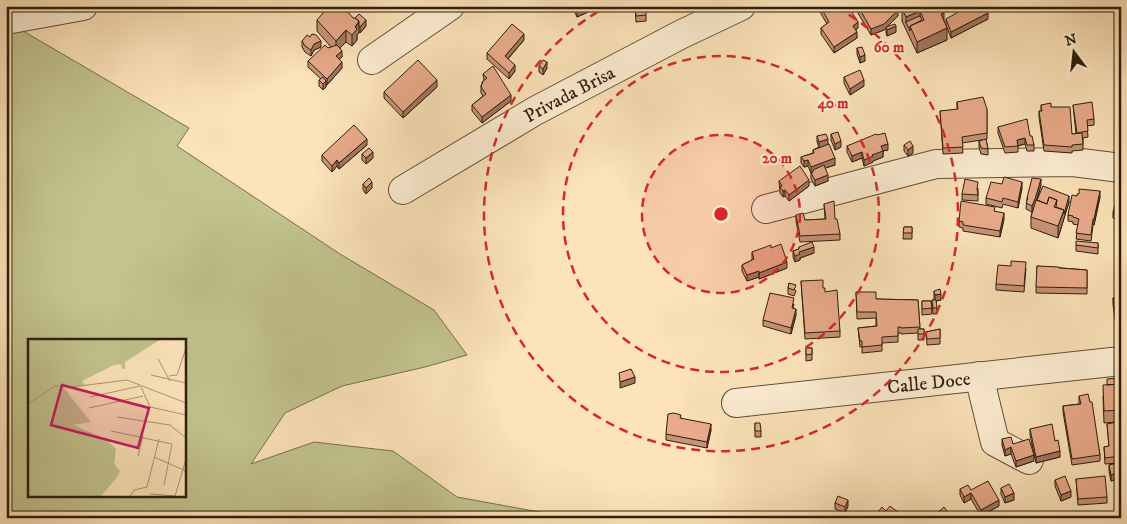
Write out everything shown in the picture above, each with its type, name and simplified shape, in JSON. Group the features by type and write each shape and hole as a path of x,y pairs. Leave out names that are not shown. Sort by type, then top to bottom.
{"street":[{"path":"6,20 83,6"},
{"path":"372,60 450,6"},
{"name":"Privada Brisa","path":"403,190 535,112 740,6"},
{"path":"766,209 936,164 1073,162 1121,168"},
{"name":"Calle Doce","path":"736,403 1121,361"},
{"path":"978,376 995,442 1029,460"}],"green space":[{"path":"6,21 189,128 177,146 340,254 434,310 467,355 425,367 342,386 285,413 251,464 314,442 393,451 457,497 572,518 6,518"},
{"path":"702,516 705,518 572,518"}],"building":[{"path":"329,6 343,6 353,18 359,21 355,27 357,29 352,35 346,30 336,41 317,20"},
{"path":"574,6 588,6 577,11"},
{"path":"635,6 646,6 646,15 636,16"},
{"path":"820,6 848,6 858,22 853,26 857,32 834,47 821,28 829,22"},
{"path":"858,6 894,6 898,10 884,24 871,29"},
{"path":"908,6 941,6 944,13 941,14 947,28 917,42 910,26 924,20 920,11 906,17 902,9"},
{"path":"969,6 984,6 988,13 951,32 946,19"},
{"path":"359,14 366,20 360,27 359,21 355,18"},
{"path":"920,16 922,20 910,26 910,31 906,22"},
{"path":"512,24 524,34 505,56 515,65 509,73 487,53"},
{"path":"895,24 896,26 887,30 886,27"},
{"path":"312,34 316,35 321,41 314,44 311,50 302,41 307,35 310,37"},
{"path":"325,45 328,48 337,45 342,51 336,56 342,62 327,79 308,61"},
{"path":"862,47 865,55 860,57 857,48"},
{"path":"418,60 437,80 403,112 384,92"},
{"path":"543,60 547,62 543,69 539,66"},
{"path":"493,66 511,95 482,117 472,105 486,94 481,87 482,82 487,78 483,74"},
{"path":"860,70 864,80 850,89 844,77"},
{"path":"323,77 326,81 323,84 319,80"},
{"path":"983,97 987,109 987,133 962,137 963,147 943,148 940,111 958,109 957,102"},
{"path":"1092,102 1094,119 1087,120 1088,131 1077,133 1073,105"},
{"path":"1051,103 1051,107 1070,107 1072,134 1082,133 1083,144 1072,145 1072,147 1044,145 1039,111 1042,111 1041,105"},
{"path":"1121,109 1121,135 1120,135 1117,110"},
{"path":"1027,119 1030,136 1032,136 1034,145 1027,145 1025,138 1017,140 1018,146 1005,147 998,127"},
{"path":"354,125 367,139 339,163 337,160 332,166 322,155"},
{"path":"838,132 841,141 835,144 831,134"},
{"path":"885,133 888,144 881,146 883,151 864,160 862,152 852,156 847,146 876,134"},
{"path":"826,134 828,139 819,142 817,136"},
{"path":"986,139 988,149 981,148 979,141"},
{"path":"910,141 913,146 908,150 904,145"},
{"path":"829,144 835,158 811,167 808,160 804,161 801,157 814,153 813,150"},
{"path":"369,148 373,152 366,158 362,154"},
{"path":"824,165 828,175 815,180 811,173 813,170"},
{"path":"800,166 809,180 789,195 780,187 782,186 779,181"},
{"path":"1004,177 1022,182 1018,202 1003,198 1002,202 986,198 991,182 1002,184"},
{"path":"369,178 372,182 366,188 363,184"},
{"path":"1032,178 1041,179 1032,206 1026,203"},
{"path":"965,179 978,182 978,195 962,194"},
{"path":"1043,186 1069,196 1064,214 1064,210 1056,207 1057,200 1049,197 1047,204 1037,200"},
{"path":"1079,189 1100,191 1091,235 1076,233 1079,219 1068,215 1072,195 1077,196"},
{"path":"1049,197 1057,200 1054,207 1064,210 1058,226 1031,217 1036,200 1047,204"},
{"path":"834,201 835,219 837,219 840,234 800,236 796,215 803,213 805,220 826,219 824,204"},
{"path":"961,201 995,207 994,211 1004,213 1000,231 963,225 963,222 959,221"},
{"path":"1115,205 1121,206 1121,214 1113,212"},
{"path":"1121,224 1121,245 1116,244"},
{"path":"904,227 912,227 912,233 903,233"},
{"path":"1076,241 1098,243 1098,248 1076,245"},
{"path":"812,242 814,247 799,252 800,254 795,256 793,251"},
{"path":"781,244 787,262 759,273 759,271 747,275 742,265 754,259 752,252 771,245 771,248"},
{"path":"1011,261 1026,262 1024,286 996,284 998,265 1011,266"},
{"path":"1037,266 1087,270 1087,288 1036,287"},
{"path":"1118,277 1121,277 1121,284 1118,283"},
{"path":"823,280 825,292 837,290 840,331 805,333 801,281"},
{"path":"789,283 796,285 794,290 788,288"},
{"path":"940,289 941,294 935,295 934,291"},
{"path":"856,292 876,292 876,299 918,300 920,327 898,327 898,336 882,337 882,345 862,347 858,328 877,326 876,312 857,312"},
{"path":"770,293 794,298 792,308 796,309 791,328 763,320"},
{"path":"1121,297 1121,337 1118,337 1113,298"},
{"path":"932,300 936,300 937,308 933,308"},
{"path":"922,301 931,301 932,308 922,309"},
{"path":"918,329 924,329 924,334 918,334"},
{"path":"940,329 940,338 927,339 926,332"},
{"path":"806,348 812,348 812,354 806,355"},
{"path":"631,369 635,377 620,382 619,373"},
{"path":"1121,378 1121,384 1107,385 1107,379"},
{"path":"1121,384 1121,410 1104,411 1103,385"},
{"path":"1088,394 1090,402 1092,402 1100,455 1072,459 1063,406 1081,404 1079,396"},
{"path":"668,414 681,415 680,418 711,424 707,442 666,434"},
{"path":"1121,421 1121,456 1105,458 1104,447 1109,446 1107,424"},
{"path":"755,423 760,423 761,431 755,431"},
{"path":"1052,424 1055,441 1058,440 1060,451 1036,457 1030,429"},
{"path":"1011,437 1013,444 1029,439 1034,455 1016,461 1011,447 1005,450 1002,439"},
{"path":"1121,462 1121,485 1118,473 1111,475 1109,465"},
{"path":"1065,476 1071,491 1061,495 1055,480"},
{"path":"1105,476 1107,497 1078,499 1076,479"},
{"path":"988,481 999,500 981,510 971,493 964,497 960,489 968,485 971,490"},
{"path":"1009,484 1014,493 1005,497 1001,488"},
{"path":"838,496 848,500 845,507 835,503"},
{"path":"890,506 898,512 896,515 900,518 877,518 875,516 882,507 886,511"},
{"path":"944,507 952,518 935,518 934,516"}]}
